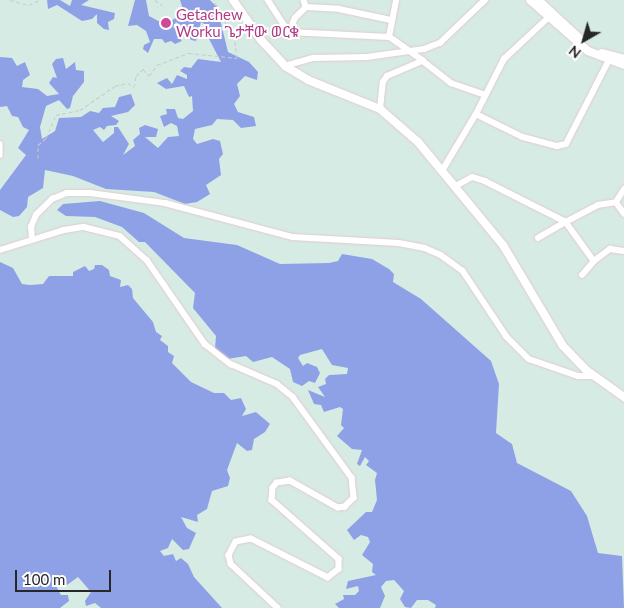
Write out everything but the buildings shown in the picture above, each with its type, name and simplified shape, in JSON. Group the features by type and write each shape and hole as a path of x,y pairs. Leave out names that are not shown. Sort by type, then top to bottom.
{"street":[{"path":"233,0 260,40 285,66 308,80 380,109 418,142 503,245 563,346 594,376 624,397"},
{"path":"268,0 289,32"},
{"path":"304,0 306,7"},
{"path":"389,37 396,0"},
{"path":"285,66 313,58 411,52 440,43 485,0"},
{"path":"530,0 583,48 624,65"},
{"path":"538,0 583,42 611,59 624,59"},
{"path":"289,32 295,18 306,7 340,9 391,20"},
{"path":"442,171 476,114 504,59 548,18"},
{"path":"289,32 389,37 450,83 485,95"},
{"path":"476,114 523,137 563,146 611,59"},
{"path":"380,109 383,82 387,76 423,61"},
{"path":"0,144 0,156"},
{"path":"456,186 472,177 485,181 566,222 594,261"},
{"path":"538,238 598,205 616,202 624,189"},
{"path":"32,240 31,228 36,215 52,199 67,193 90,193 165,203 293,237 399,243 425,248 441,255 463,271 507,337 529,359 570,374 594,376"},
{"path":"616,202 624,213"},
{"path":"0,250 84,227 120,236 134,246 205,344 231,364 285,389 352,478 354,498 345,507 338,508 290,481 277,483 271,493 272,500 280,508 339,559 335,575 328,578 320,576 251,539 242,538 232,547 231,564 236,571 278,608"},
{"path":"582,275 594,261 610,249 624,251"}],"path":[{"path":"10,0 29,5 39,0"},
{"path":"155,0 162,5"},
{"path":"38,158 38,145 46,138 56,115 80,110 115,86 128,83 134,87 136,76 143,69 149,76 158,65 189,53 236,58 235,41 214,0"}],"shaded area":[{"path":"47,0 60,0 70,6 72,0 89,0 81,5 115,13 114,19 108,22 109,30 104,29 97,23 97,14 92,19 82,21 57,5 48,9"},
{"path":"135,0 146,0 149,16 164,24 178,17 183,9 180,0 210,0 217,7 228,52 249,62 258,72 257,80 245,76 237,84 240,96 234,104 238,112 254,117 256,126 241,128 233,120 217,119 212,125 195,129 193,139 197,144 213,139 220,141 223,154 219,159 221,175 206,185 210,194 197,202 185,204 154,192 106,189 73,176 45,170 43,188 28,197 27,207 19,216 13,217 0,210 0,190 26,155 18,148 29,130 23,127 18,117 12,116 7,106 0,107 0,57 12,58 17,66 25,62 30,75 23,80 22,87 38,89 47,96 59,94 49,83 53,77 57,78 52,64 56,59 63,58 66,69 75,62 76,70 84,71 84,82 73,96 70,108 67,109 59,100 46,106 40,127 42,139 55,131 59,118 81,117 90,111 99,113 103,108 115,107 119,97 131,94 135,105 128,112 111,116 119,121 116,125 107,126 104,130 100,127 93,130 103,142 114,133 114,127 118,127 129,144 123,155 135,146 133,140 140,134 139,128 145,125 158,129 156,137 145,137 158,148 168,137 179,136 177,126 171,123 164,127 160,116 167,114 166,109 175,109 178,118 183,119 193,111 192,96 189,97 184,86 166,89 157,83 167,78 172,84 177,75 187,79 187,75 180,71 184,67 191,68 198,59 221,62 208,37 208,26 201,22 196,41 191,40 184,27 176,22 173,27 179,32 177,35 182,41 175,44 171,41 165,43 162,39 154,39 148,53 143,49 144,45 150,42 146,31 137,25 128,26"},
{"path":"100,201 144,213 184,238 237,245 280,264 329,263 338,261 342,254 372,259 389,269 394,274 393,282 421,299 491,361 499,384 496,433 512,444 517,463 571,491 587,516 598,553 622,556 624,608 435,608 436,605 428,600 417,600 411,608 405,607 400,599 404,591 394,580 386,581 381,587 385,596 380,608 339,608 335,604 344,599 343,595 355,595 359,591 358,586 346,589 348,581 376,575 372,572 373,564 362,555 370,542 368,537 361,535 354,540 347,530 366,512 372,512 377,500 375,480 377,473 366,465 369,461 365,457 360,466 357,464 362,450 352,449 337,436 344,428 341,425 343,409 340,407 324,412 321,405 314,404 308,390 325,397 318,387 326,384 325,379 329,375 347,374 348,368 332,365 322,349 300,355 298,358 303,366 307,363 317,367 320,373 315,383 309,381 302,386 293,382 290,369 272,357 253,362 246,356 227,359 215,348 216,336 193,308 195,293 145,242 139,242 122,227 95,217 66,216 57,210 63,204"},
{"path":"0,262 13,268 22,284 30,285 43,284 49,276 73,276 73,272 85,266 89,271 94,269 95,265 102,265 109,270 110,276 121,280 120,287 128,285 132,289 133,298 153,322 156,332 162,336 160,340 168,346 168,352 174,356 172,363 191,382 214,393 224,393 231,400 241,398 246,409 242,416 256,412 270,424 265,432 254,439 252,450 247,451 237,443 227,470 230,478 228,486 212,491 207,509 197,515 198,522 181,517 187,528 196,533 189,549 183,550 172,539 168,548 160,551 164,556 173,554 176,561 181,558 188,564 194,577 222,608 101,608 95,603 86,606 85,601 91,592 78,577 67,585 60,578 54,582 61,595 68,595 69,601 60,608 0,608"}],"place":[{"name":"Getachew Worku ጌታቸው ወርቁ","path":"166,23"}]}
